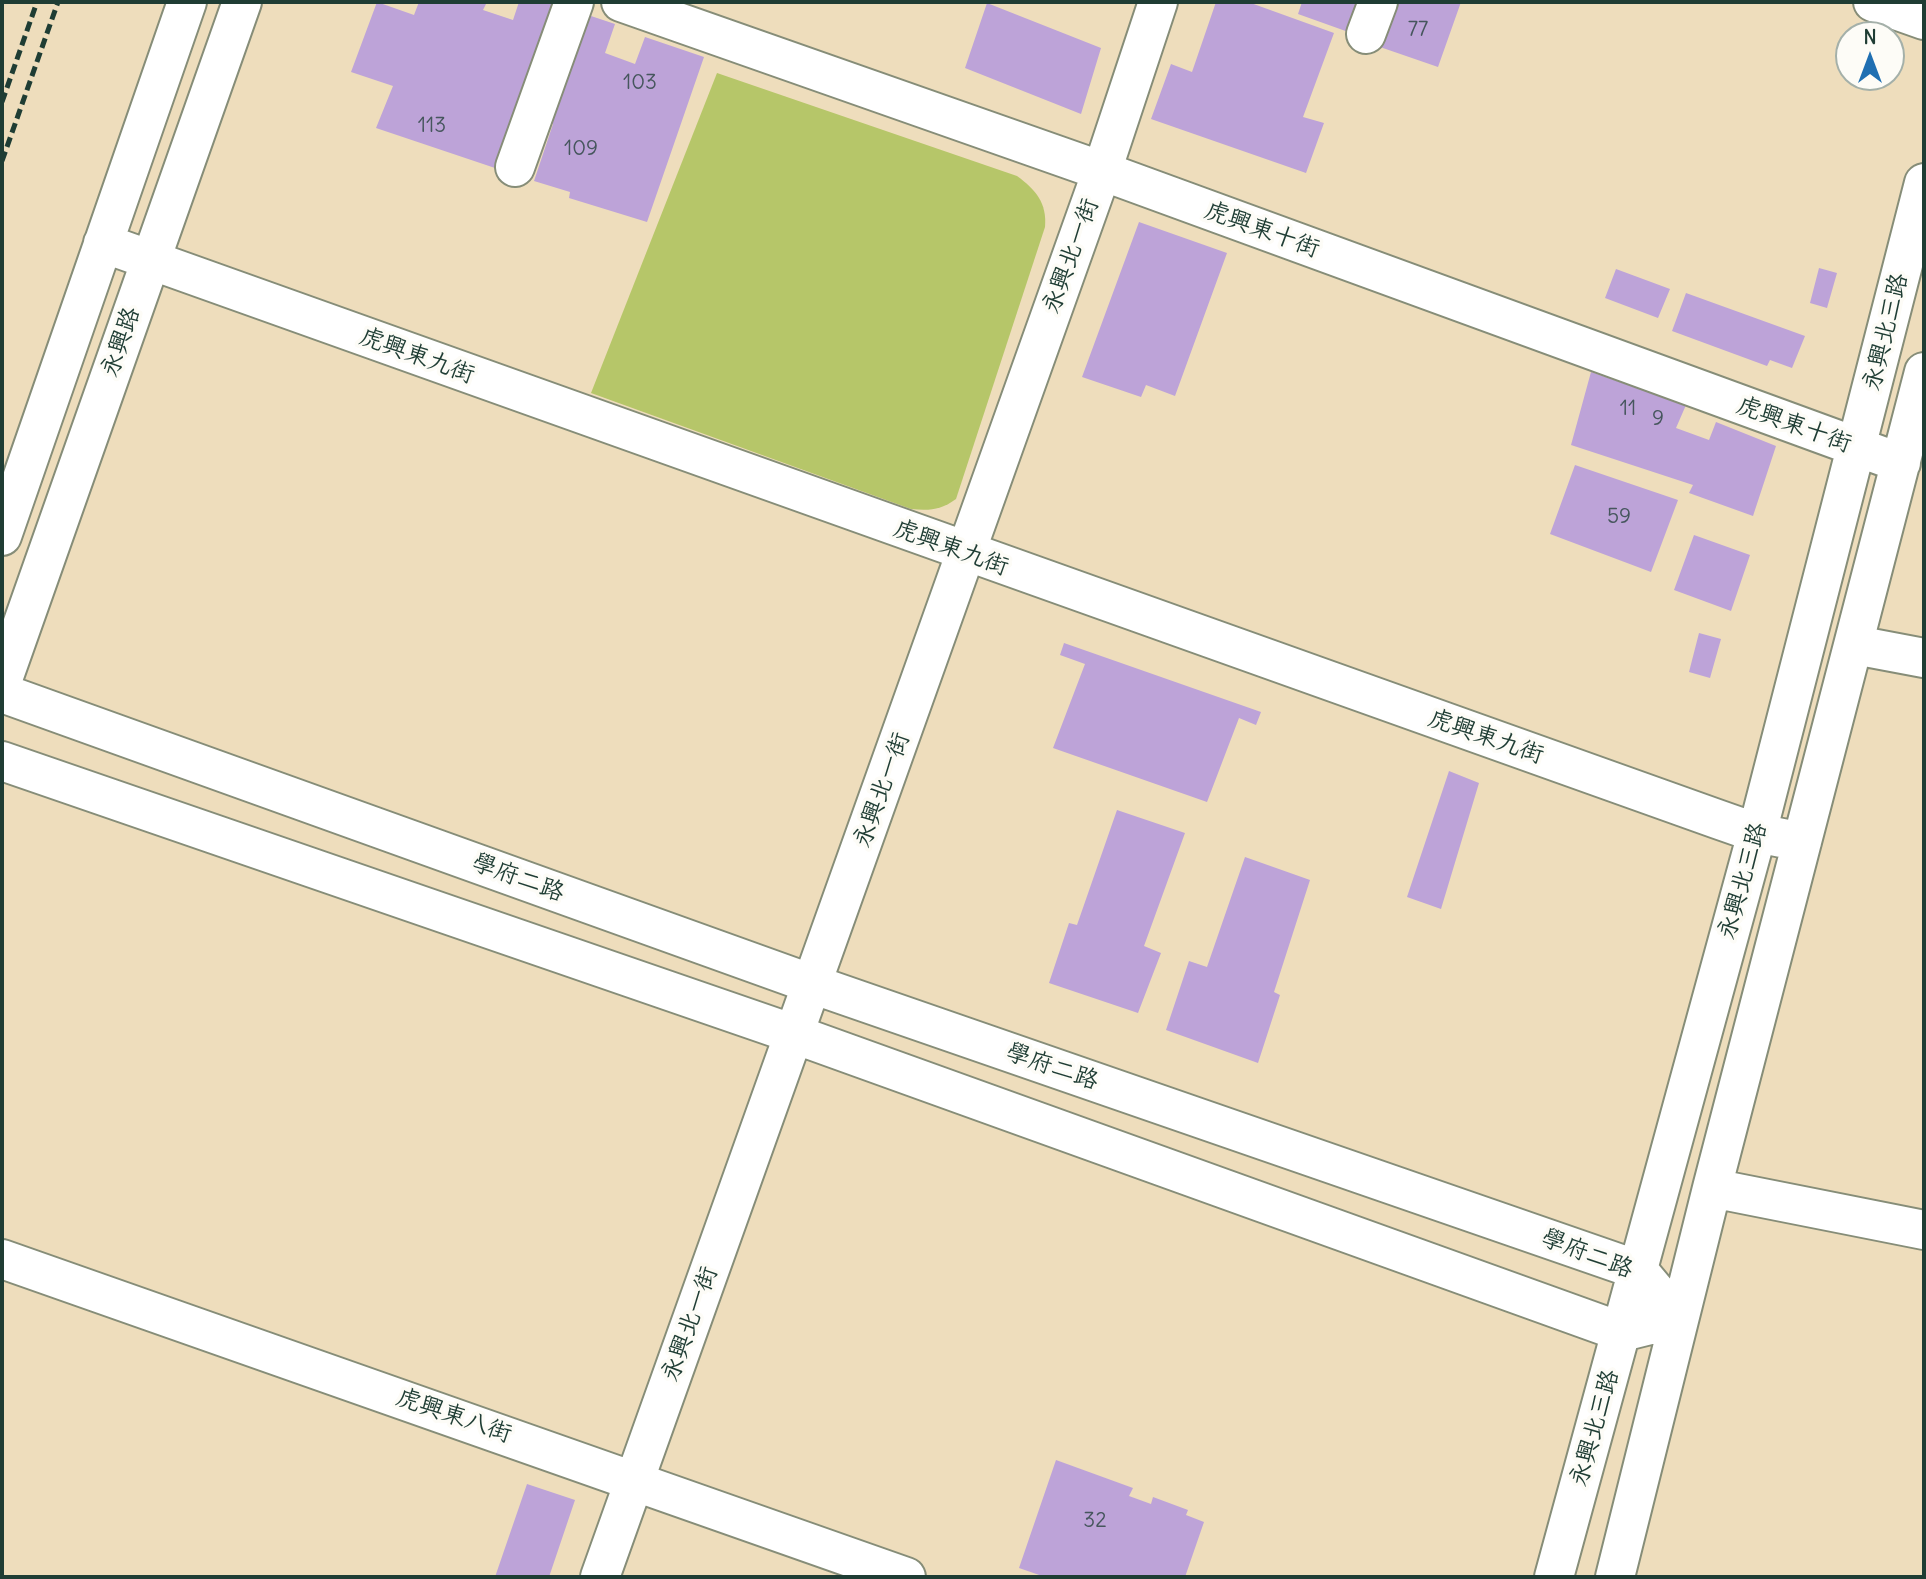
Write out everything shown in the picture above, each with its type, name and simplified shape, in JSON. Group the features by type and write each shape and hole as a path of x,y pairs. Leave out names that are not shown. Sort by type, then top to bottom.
{"street":[{"name":"永興路","path":"2,536 187,2"},
{"name":"永興路","path":"2,682 242,2"},
{"path":"514,167 573,2"},
{"name":"虎興東十街","path":"621,2 1102,171 1901,463"},
{"name":"永興北一街","path":"600,1577 1102,171 1157,2"},
{"path":"1873,2 1924,20"},
{"name":"永興北三路","path":"1554,1577 1757,833 1924,183"},
{"name":"虎興東九街","path":"103,243 1757,833 1802,842"},
{"name":"永興北三路","path":"1615,1577 1678,1318 1924,372"},
{"path":"1855,645 1924,658"},
{"name":"學府二路","path":"2,693 813,984 1638,1270 1678,1318"},
{"path":"2,761 794,1034 1622,1332 1678,1318"},
{"path":"1712,1188 1924,1230"},
{"name":"虎興東八街","path":"2,1259 635,1479 906,1577"}],"green space":[{"path":"717,73 1017,176 1030,186 1039,198 1044,211 1045,227 956,499 950,503 935,509 911,509 591,393"}],"building":[{"path":"377,2 414,15 419,2 487,2 483,10 513,20 519,2 552,3 495,168 376,128 393,86 351,72"},
{"path":"1216,2 1248,2 1334,33 1303,117 1324,123 1306,173 1151,119 1171,64 1192,72"},
{"path":"1302,2 1366,2 1354,34 1298,14"},
{"path":"1397,2 1461,2 1438,67 1380,47"},
{"path":"987,3 1101,48 1081,114 965,68"},
{"path":"585,14 615,24 605,53 635,64 645,37 704,57 647,222 569,198 570,192 534,181 553,124 548,122"},
{"path":"1139,222 1227,253 1175,396 1146,385 1141,397 1082,377"},
{"path":"1819,268 1837,273 1827,308 1810,303"},
{"path":"1616,269 1670,289 1658,318 1605,298"},
{"path":"1686,293 1805,336 1792,368 1770,360 1767,366 1672,331"},
{"path":"1591,372 1686,405 1676,428 1709,440 1716,422 1776,446 1753,516 1689,493 1693,485 1571,445"},
{"path":"1575,465 1678,500 1651,572 1550,534"},
{"path":"1694,535 1750,555 1731,611 1674,590"},
{"path":"1699,633 1721,639 1710,678 1689,672"},
{"path":"1064,643 1261,712 1256,725 1239,718 1207,802 1053,748 1085,664 1060,655"},
{"path":"1449,771 1479,783 1441,909 1407,897"},
{"path":"1117,810 1185,833 1144,946 1161,953 1138,1013 1049,983 1069,923 1077,925"},
{"path":"1245,857 1310,880 1274,992 1280,995 1258,1063 1166,1030 1189,961 1207,967"},
{"path":"1056,1460 1133,1488 1129,1496 1151,1504 1153,1497 1188,1510 1186,1515 1204,1522 1185,1577 1045,1577 1019,1568"},
{"path":"527,1484 575,1500 549,1577 495,1577"}],"railway":[{"path":"2,102 37,2"},
{"path":"2,161 58,2"}]}
